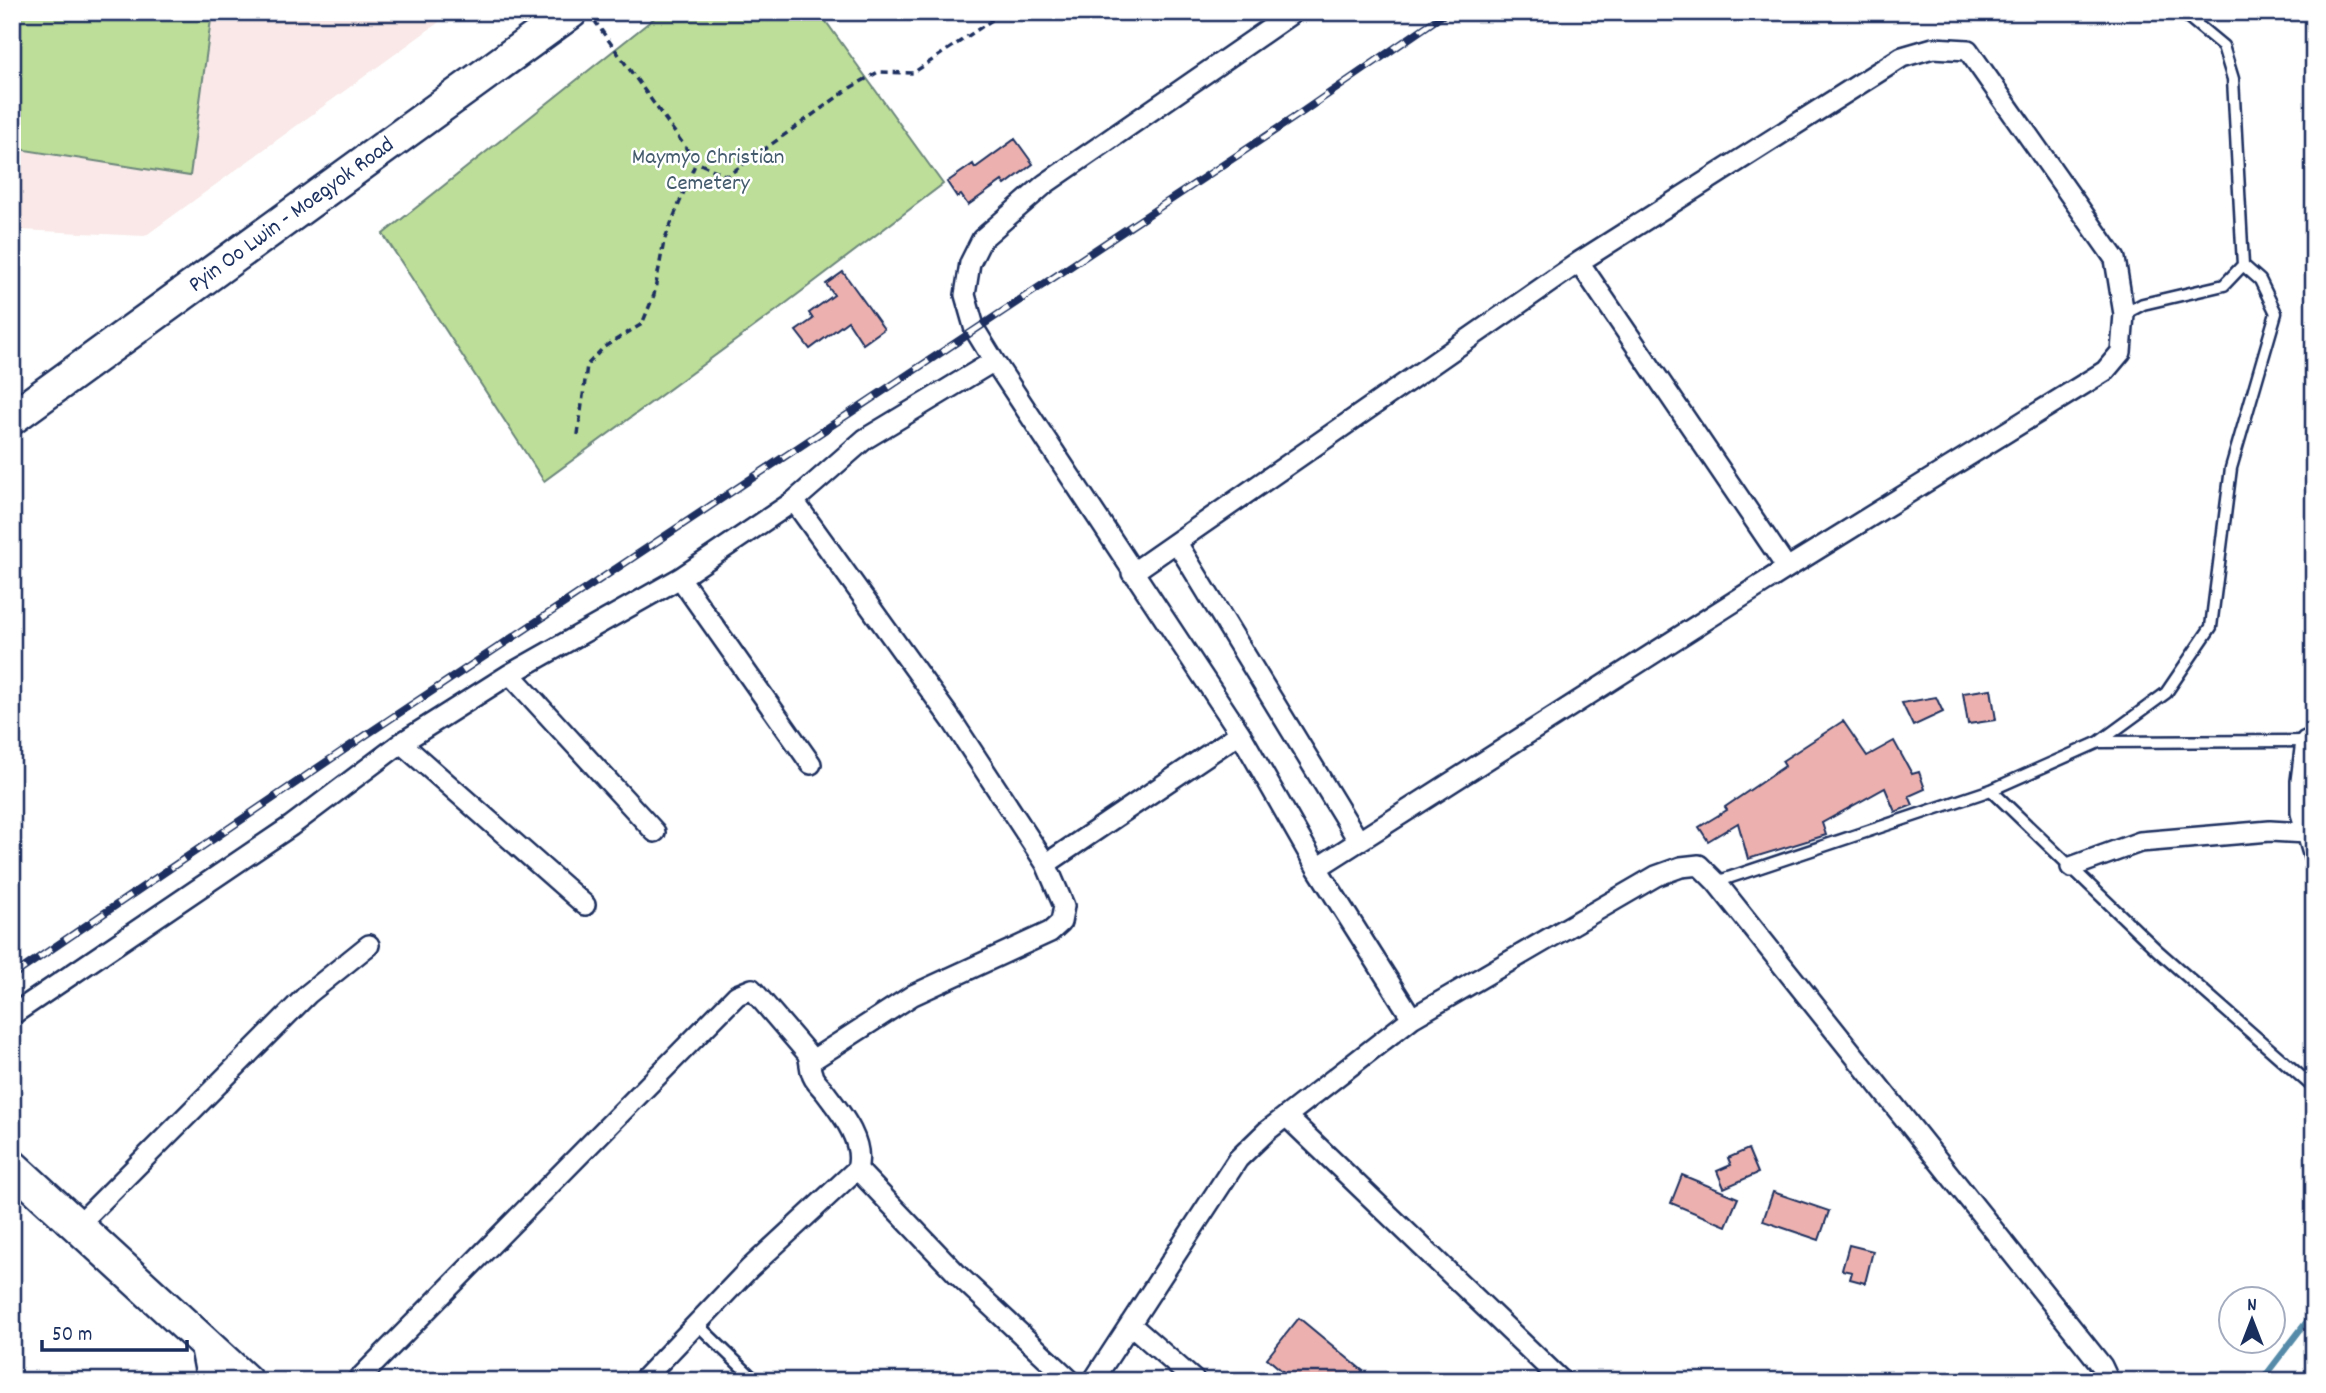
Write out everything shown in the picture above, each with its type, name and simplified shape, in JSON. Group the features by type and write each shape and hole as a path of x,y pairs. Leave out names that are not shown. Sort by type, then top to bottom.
{"main road":[{"name":"Pyin Oo Lwin - Moegyok Road","path":"12,418 571,12"},
{"path":"12,1166 246,1381"}],"street":[{"path":"1294,12 1045,184 982,239 970,263 965,295 975,330 993,361 1240,733 1317,868 1412,1018"},
{"path":"1132,573 1579,262 1902,57 1933,48 1968,50 2115,259 2124,314 2121,352 2105,371 1787,568 1317,868"},
{"path":"1579,262 1787,568"},
{"path":"12,1015 291,826 401,743 510,674 680,578 794,500 865,439 993,361"},
{"path":"794,500 953,722 1045,864 1064,906 1061,922 1050,932 913,995 811,1061"},
{"path":"1177,543 1358,840"},
{"path":"680,578 811,764"},
{"path":"510,674 655,832"},
{"path":"1045,864 1240,733"},
{"path":"2310,741 2301,780 2301,813 2314,857"},
{"path":"401,743 585,905"},
{"path":"2071,867 2140,842 2270,831 2307,833"},
{"path":"1093,1381 1238,1158 1266,1131 1412,1018 1656,876 1681,867 1699,865 1716,882 2102,1366 2109,1381"},
{"path":"77,1226 308,994 369,945"},
{"path":"357,1381 737,995 752,989 811,1061 812,1076 841,1112 861,1158 857,1170 749,1269 642,1381"},
{"path":"1286,1116 1562,1381"},
{"path":"857,1170 959,1276 1071,1381"},
{"path":"1130,1325 1195,1381"},
{"path":"204,1341 210,1372 208,1381"}],"lane":[{"path":"1716,882 1990,790 2099,742 2166,693 2211,627 2231,468 2276,313 2260,280 2243,265 2233,79 2223,46 2182,12"},
{"path":"2124,314 2143,304 2224,285 2243,265"},
{"path":"2099,742 2310,741"},
{"path":"1990,790 2157,950 2314,1088"},
{"path":"697,1324 756,1381"}],"path":[{"path":"588,12 696,162 727,176 850,88 878,72 913,72 998,16"},
{"path":"578,435 587,365 604,347 642,324 654,295 664,241 676,209 690,183 696,162"}],"shaded area":[{"path":"12,12 453,12 145,236 21,230 12,243"}],"green space":[{"path":"12,12 212,12 190,176 12,148"},
{"name":"Maymyo Christian Cemetery","path":"662,12 819,12 943,184 544,481 383,234"}],"building":[{"path":"1015,139 1033,164 1005,185 1002,181 968,205 961,195 957,197 947,182 973,164 975,168"},
{"path":"843,272 884,329 863,344 848,321 810,349 796,331 813,319 809,313 834,295 826,284"},
{"path":"1991,689 1996,720 1968,724 1963,693"},
{"path":"1936,697 1943,712 1913,726 1902,703"},
{"path":"1843,721 1867,756 1894,741 1912,774 1919,772 1925,789 1909,796 1913,805 1895,812 1885,788 1822,823 1826,835 1748,859 1738,823 1708,841 1699,827 1727,810 1725,807 1785,766 1782,761"},
{"path":"1748,1149 1758,1173 1724,1188 1717,1171 1731,1165 1728,1158"},
{"path":"1682,1175 1738,1198 1726,1226 1671,1203"},
{"path":"1773,1192 1829,1211 1819,1240 1763,1221"},
{"path":"1849,1245 1873,1251 1865,1283 1850,1279 1852,1272 1842,1270"},
{"path":"1299,1318 1363,1371 1355,1381 1294,1381 1267,1358"}],"waterway":[{"path":"2258,1381 2265,1376 2314,1312"}],"railway":[{"path":"12,976 366,735 1295,117 1447,12"}]}
